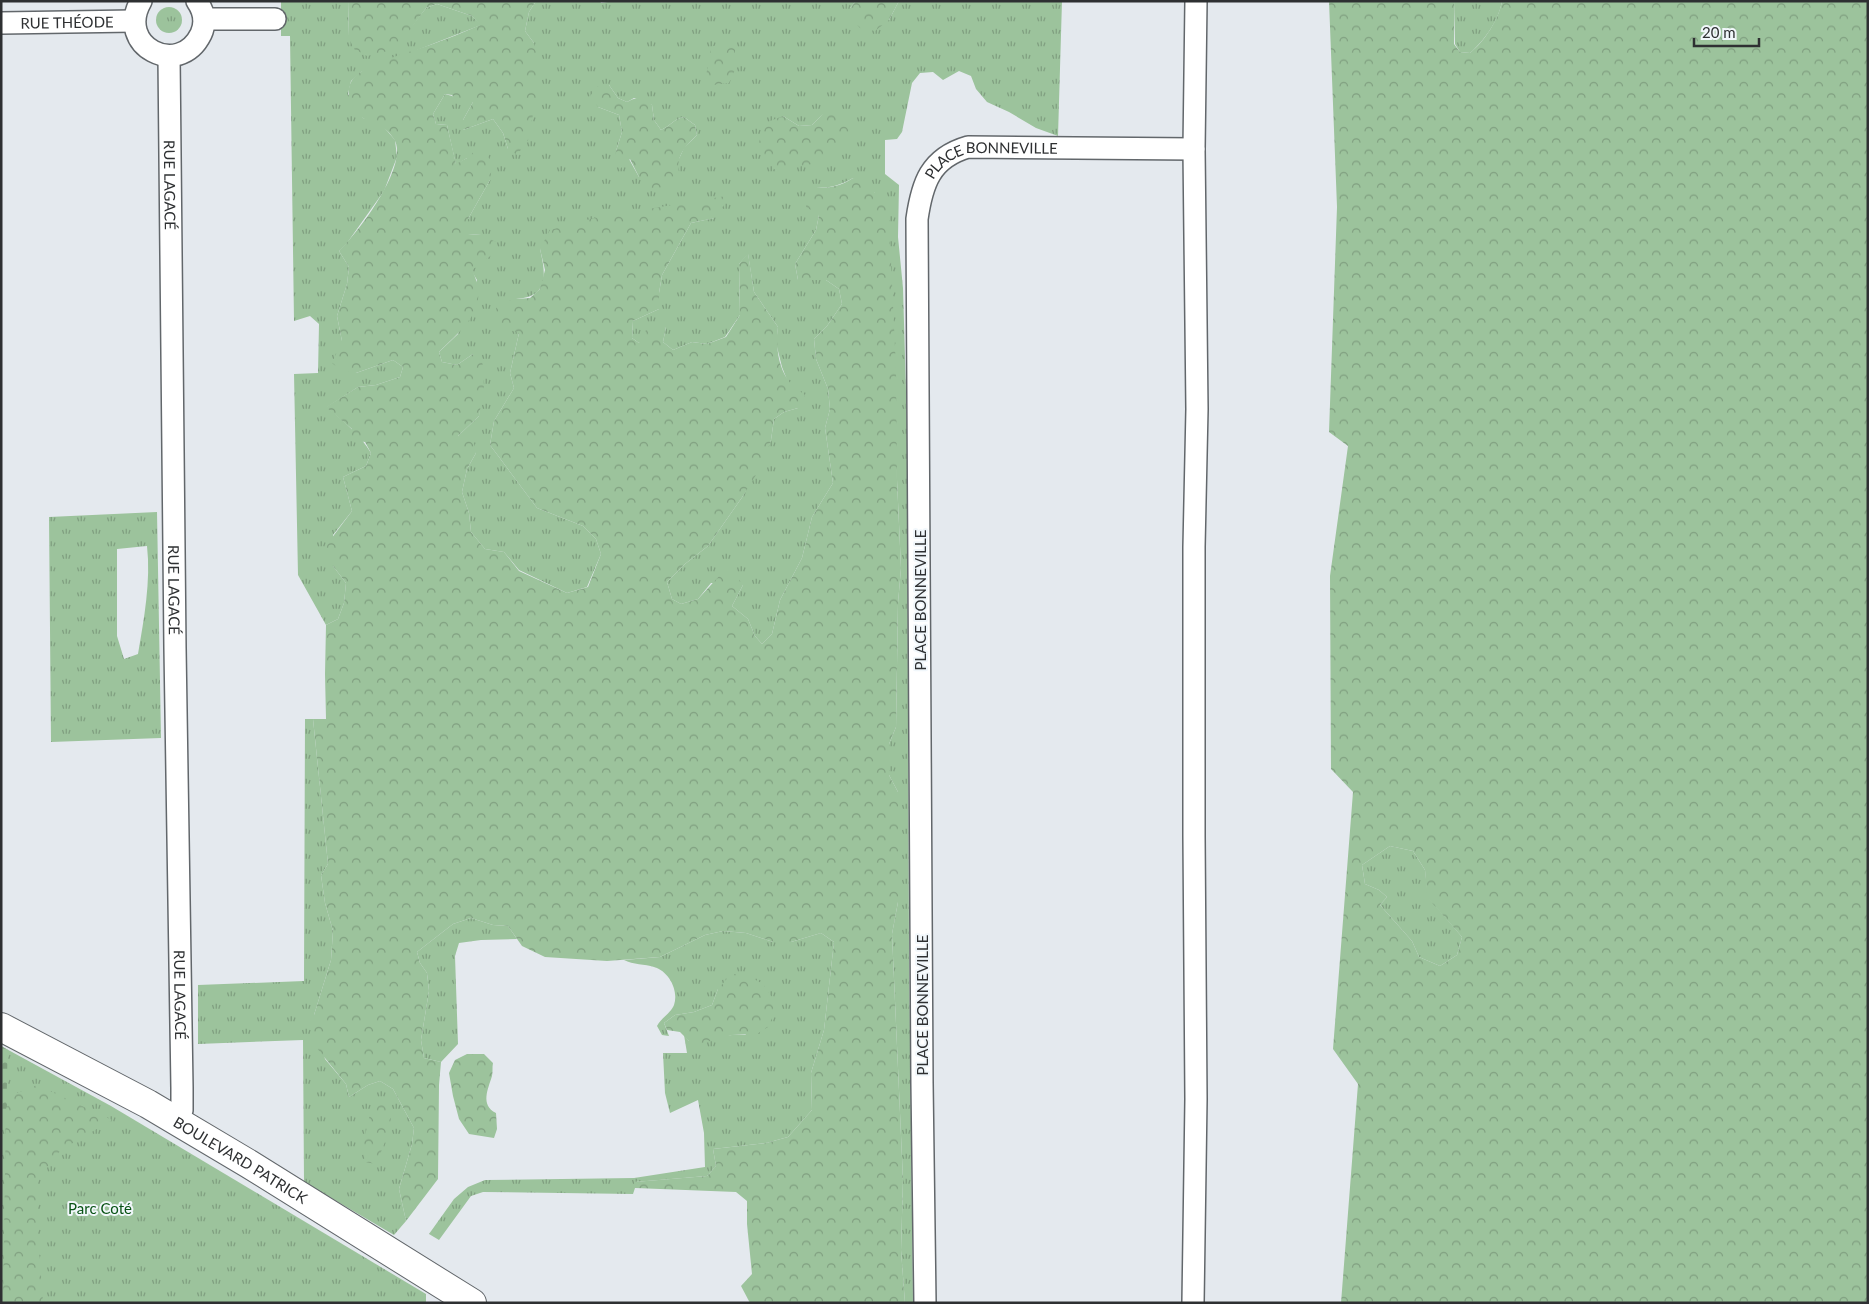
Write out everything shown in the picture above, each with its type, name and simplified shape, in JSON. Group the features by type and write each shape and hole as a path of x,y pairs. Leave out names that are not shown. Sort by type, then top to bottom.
{"street":[{"path":"1193,1303 1196,1099 1194,547 1197,409 1194,149 1196,1"},
{"path":"137,11 136,32 141,41 148,49 158,54 169,56 180,54 194,44 202,30 201,10 275,19"},
{"name":"RUE THÉODE","path":"1,23 137,11"},
{"name":"RUE LAGACÉ","path":"169,56 182,1088 182,1110 178,1122"},
{"name":"PLACE BONNEVILLE","path":"925,1303 917,229 921,198 927,176 935,166 945,156 956,150 968,147 1194,149"},
{"name":"BOULEVARD PATRICK","path":"1,1027 119,1088 178,1122 472,1303"}],"green space":[{"path":"281,1 349,1 348,36 412,26 426,8 437,4 472,16 481,25 361,72 351,81 348,94 363,118 382,125 395,140 397,157 384,191 347,243 339,251 349,267 347,284 337,316 342,341 356,373 393,360 403,367 400,377 376,385 358,387 327,407 356,434 371,453 366,466 343,477 352,511 333,535 333,566 346,583 344,603 338,619 326,625 298,575 294,374 318,373 319,324 310,316 294,321 290,36 281,36"},
{"path":"349,1 536,1 529,12 525,31 534,43 541,73 528,140 517,155 508,149 503,133 493,119 463,130 463,120 473,102 460,105 452,95 445,94 433,114 436,124 447,125 456,164 467,158 477,149 486,151 492,166 490,180 468,219 468,234 481,235 496,242 493,254 472,270 477,283 478,295 472,316 439,352 442,362 457,365 473,354 482,357 484,386 479,416 458,436 473,438 476,453 467,469 462,492 469,513 471,532 485,549 504,552 519,571 567,593 588,587 601,554 596,539 583,526 537,508 490,445 494,421 514,388 510,373 519,333 493,325 497,304 516,299 530,298 540,289 545,270 540,249 550,230 594,218 726,196 724,205 714,218 691,223 662,275 659,309 633,321 632,338 639,343 646,330 666,327 663,342 673,350 692,342 707,344 726,337 740,315 739,264 748,253 754,292 778,327 777,347 779,361 784,374 805,395 798,408 784,412 774,419 771,440 761,467 708,546 685,564 667,582 672,599 681,604 698,599 722,573 736,575 743,585 732,606 748,619 755,636 762,644 772,634 780,600 802,558 812,517 833,483 825,428 830,409 828,389 816,359 814,339 827,326 842,304 839,289 826,280 798,280 795,264 816,230 819,215 806,207 807,195 816,188 835,186 853,178 867,180 875,193 888,197 896,369 897,480 901,568 898,603 896,727 889,744 889,775 898,792 898,902 892,934 903,1180 901,1250 905,1303 750,1303 741,1286 752,1274 747,1224 747,1201 736,1192 635,1188 634,1182 707,1176 716,1166 713,1149 766,1143 788,1137 812,1110 811,1073 824,1030 834,942 821,933 791,942 773,942 746,933 723,931 705,935 660,957 607,961 545,957 522,946 508,926 493,925 471,918 453,924 417,952 420,963 427,973 429,991 421,1040 424,1058 441,1062 438,1179 406,1221 399,1189 412,1144 414,1128 393,1089 380,1081 368,1085 349,1097 346,1084 312,1042 314,1015 331,960 333,931 325,903 321,875 328,864 313,719 326,719 326,625 338,619 344,603 346,583 333,566 325,547 352,511 343,477 366,466 371,453 365,442 351,440 352,429 326,407 358,387 376,385 400,377 403,367 393,360 356,373 342,371 332,363 342,341 337,316 347,284 349,267 339,251 358,230 380,198 395,165 397,151 394,139 386,130 358,115 351,108 349,88 356,76 375,64 480,25 472,16 437,4 426,8 396,49 367,56 354,49 348,36"},
{"path":"536,1 600,1 601,3 615,1 856,1 850,8 889,20 899,1 1062,1 1058,136 1036,128 987,102 976,89 971,76 959,71 943,80 933,72 920,73 912,83 902,132 897,139 885,140 885,174 899,185 898,237 903,288 907,426 909,945 913,1303 905,1303 901,1250 903,1180 892,934 898,902 898,792 889,775 889,744 896,727 898,603 901,568 897,480 875,193 853,178 835,186 816,188 819,215 816,230 795,264 798,280 826,280 839,289 842,304 827,326 814,339 816,359 828,389 830,409 825,428 833,483 812,517 802,558 780,600 772,634 762,644 755,636 748,619 732,606 743,585 711,583 698,599 681,604 672,599 667,582 685,564 708,546 743,496 771,440 774,419 784,412 798,408 782,367 776,343 778,327 754,292 748,254 739,264 740,315 725,337 707,344 692,342 673,350 663,342 666,327 639,343 632,338 633,321 659,309 662,275 691,223 714,218 540,249 544,276 543,283 535,294 516,299 519,333 510,373 514,388 494,421 490,445 537,508 583,526 596,539 601,554 587,587 567,593 519,570 504,552 485,549 471,532 469,513 462,492 467,469 476,453 458,436 479,416 480,402 473,354 457,365 442,362 439,352 458,334 477,280 471,270 481,235 468,234 468,219 490,180 467,158 456,165 447,125 436,124 433,114 445,94 473,102 463,120 463,130 493,119 503,133 508,149 534,43 525,31 529,12","holes":["609,85 618,98 627,102 634,98 652,105 654,120 661,130 684,117 695,125 697,135 684,148 677,163 639,177 629,159 616,151 622,132 619,115 598,107","823,114 776,171 783,116 799,126 812,125"]},
{"path":"856,1 899,1 889,20 875,31 860,28 850,17 850,8"},
{"path":"1329,1 1454,1 1454,44 1460,52 1470,53 1490,30 1498,15 1502,1 1868,1 1868,1303 1341,1303 1358,1084 1333,1049 1353,792 1331,769 1330,576 1348,446 1329,432 1337,207","holes":["1390,846 1413,851 1425,870 1427,897 1462,937 1457,955 1440,966 1419,957 1412,941 1380,905 1387,897 1379,890 1365,884 1362,865"]},
{"path":"1454,1 1502,1 1498,15 1490,30 1470,53 1460,52 1455,44"},
{"path":"169,7 178,11 182,20 178,29 169,33 160,29 156,20 160,11"},
{"path":"727,42 735,47 735,70 729,83 713,85 706,76 711,47"},
{"path":"609,85 618,98 627,102 640,99 652,105 654,120 661,130 684,117 695,125 697,135 680,156 679,172 670,186 651,189 639,177 630,159 620,169 615,163 616,151 622,132 619,115 598,107 590,96 598,86"},
{"path":"840,113 853,126 852,138 839,151 822,162 776,171 757,149 762,133 770,121 783,116 799,126 812,125 823,114"},
{"path":"157,512 161,738 51,742 49,517","holes":["147,546 146,600 138,654 124,659 117,636 117,549"]},
{"path":"305,719 313,719 328,864 321,875 325,903 333,931 331,960 314,1015 325,1059 346,1084 349,1097 368,1085 380,1081 393,1089 414,1128 412,1144 399,1189 406,1221 394,1235 304,1182 303,1040 198,1044 198,985 304,981"},
{"path":"1390,846 1413,851 1425,870 1428,897 1462,937 1457,955 1440,966 1419,957 1412,941 1380,905 1387,897 1379,890 1365,884 1362,865"},
{"path":"471,918 493,925 508,926 517,939 459,943 455,956 458,1044 441,1062 424,1058 421,1040 429,991 427,973 420,963 417,952 453,924"},
{"path":"723,931 746,933 773,942 791,942 821,933 834,942 824,1030 811,1073 812,1110 788,1137 766,1143 713,1149 716,1166 707,1176 635,1182 633,1194 483,1192 471,1196 439,1240 429,1234 454,1199 468,1187 485,1180 634,1178 705,1167 704,1133 698,1100 670,1113 665,1093 663,1053 687,1053 684,1035 689,1041 746,1035 718,989 712,1005 694,1012 675,1015 664,1023 669,1036 662,1035 657,1026 673,1008 675,994 672,982 659,969 624,960 660,957 705,935"},
{"path":"731,974 745,974 763,984 773,999 774,1014 768,1027 757,1034 732,1035 699,1044 689,1041 680,1032 667,1030 664,1023 675,1015 694,1012 712,1005 718,989"},
{"name":"Parc Coté","path":"1,1046 111,1106 426,1294 426,1303 1,1303"},
{"path":"1,1046 8,1050 6,1114 1,1116"},
{"path":"467,1054 484,1054 493,1063 492,1076 486,1096 488,1106 496,1113 497,1129 494,1138 469,1134 459,1119 449,1073 455,1060"},
{"path":"37,1085 112,1120 61,1150 38,1178 37,1219 43,1303 3,1303 6,1108 17,1093"},
{"path":"382,1104 391,1110 389,1131 376,1164 365,1162 363,1144 371,1110"}]}
